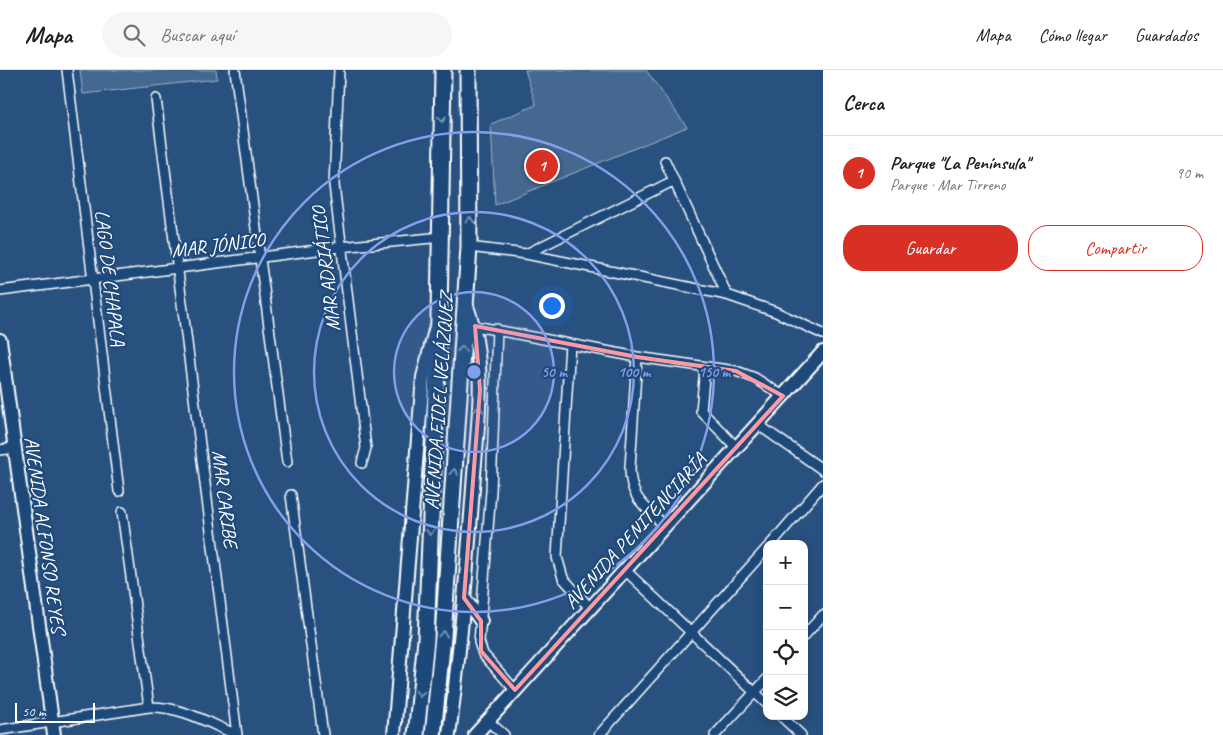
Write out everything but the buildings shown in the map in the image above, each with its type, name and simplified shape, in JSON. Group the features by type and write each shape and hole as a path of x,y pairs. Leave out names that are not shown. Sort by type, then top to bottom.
{"highway":[{"name":"AVENIDA FIDEL VELÁZQUEZ","path":"416,735 426,640 442,237 443,70"},
{"name":"AVENIDA FIDEL VELÁZQUEZ","path":"433,735 442,637 469,247 468,70"}],"street":[{"name":"LAGO DE CHAPALA","path":"67,70 119,491"},
{"path":"234,70 286,462"},
{"name":"MAR ADRIÁTICO","path":"339,70 334,185 340,247 366,448 362,463"},
{"name":"MAR CARIBE","path":"156,99 237,735"},
{"path":"665,161 727,295"},
{"path":"526,254 673,181"},
{"name":"MAR JÓNICO","path":"0,291 340,247 442,237"},
{"path":"469,247 526,254 727,295 776,312 823,334"},
{"path":"449,734 464,598 480,390 478,344 466,304"},
{"path":"394,735 423,377 428,352 439,318"},
{"path":"474,326 637,357 747,375 783,396"},
{"path":"497,329 492,491 479,642 482,651 516,690"},
{"name":"AVENIDA ALFONSO REYES","path":"0,340 53,729"},
{"path":"570,344 557,557 563,578 590,608"},
{"name":"AVENIDA PENITENCIARÍA","path":"475,735 823,352"},
{"path":"637,357 630,468 631,485 635,496 664,525"},
{"path":"705,367 701,411 736,447"},
{"path":"757,424 823,470"},
{"path":"0,450 15,448"},
{"path":"774,540 823,484"},
{"path":"291,495 323,735"},
{"path":"122,512 149,707"},
{"path":"599,735 763,553"},
{"path":"625,570 763,700"},
{"path":"464,598 481,621"},
{"path":"808,632 823,615"},
{"path":"716,735 763,683"},
{"path":"0,730 53,729 149,707 174,709 237,735"},
{"path":"785,720 801,735"},
{"path":"488,721 504,735"}],"highlighted area":[{"path":"475,326 637,357 736,371 783,396 515,690 481,651 481,621 464,598 480,390"}],"shaded area":[{"path":"80,70 216,70 217,79 83,94"},
{"path":"525,70 646,70 687,127 495,205 491,124 536,105"}],"place":[{"name":"Parque \"La Península\"","path":"542,166"}]}
